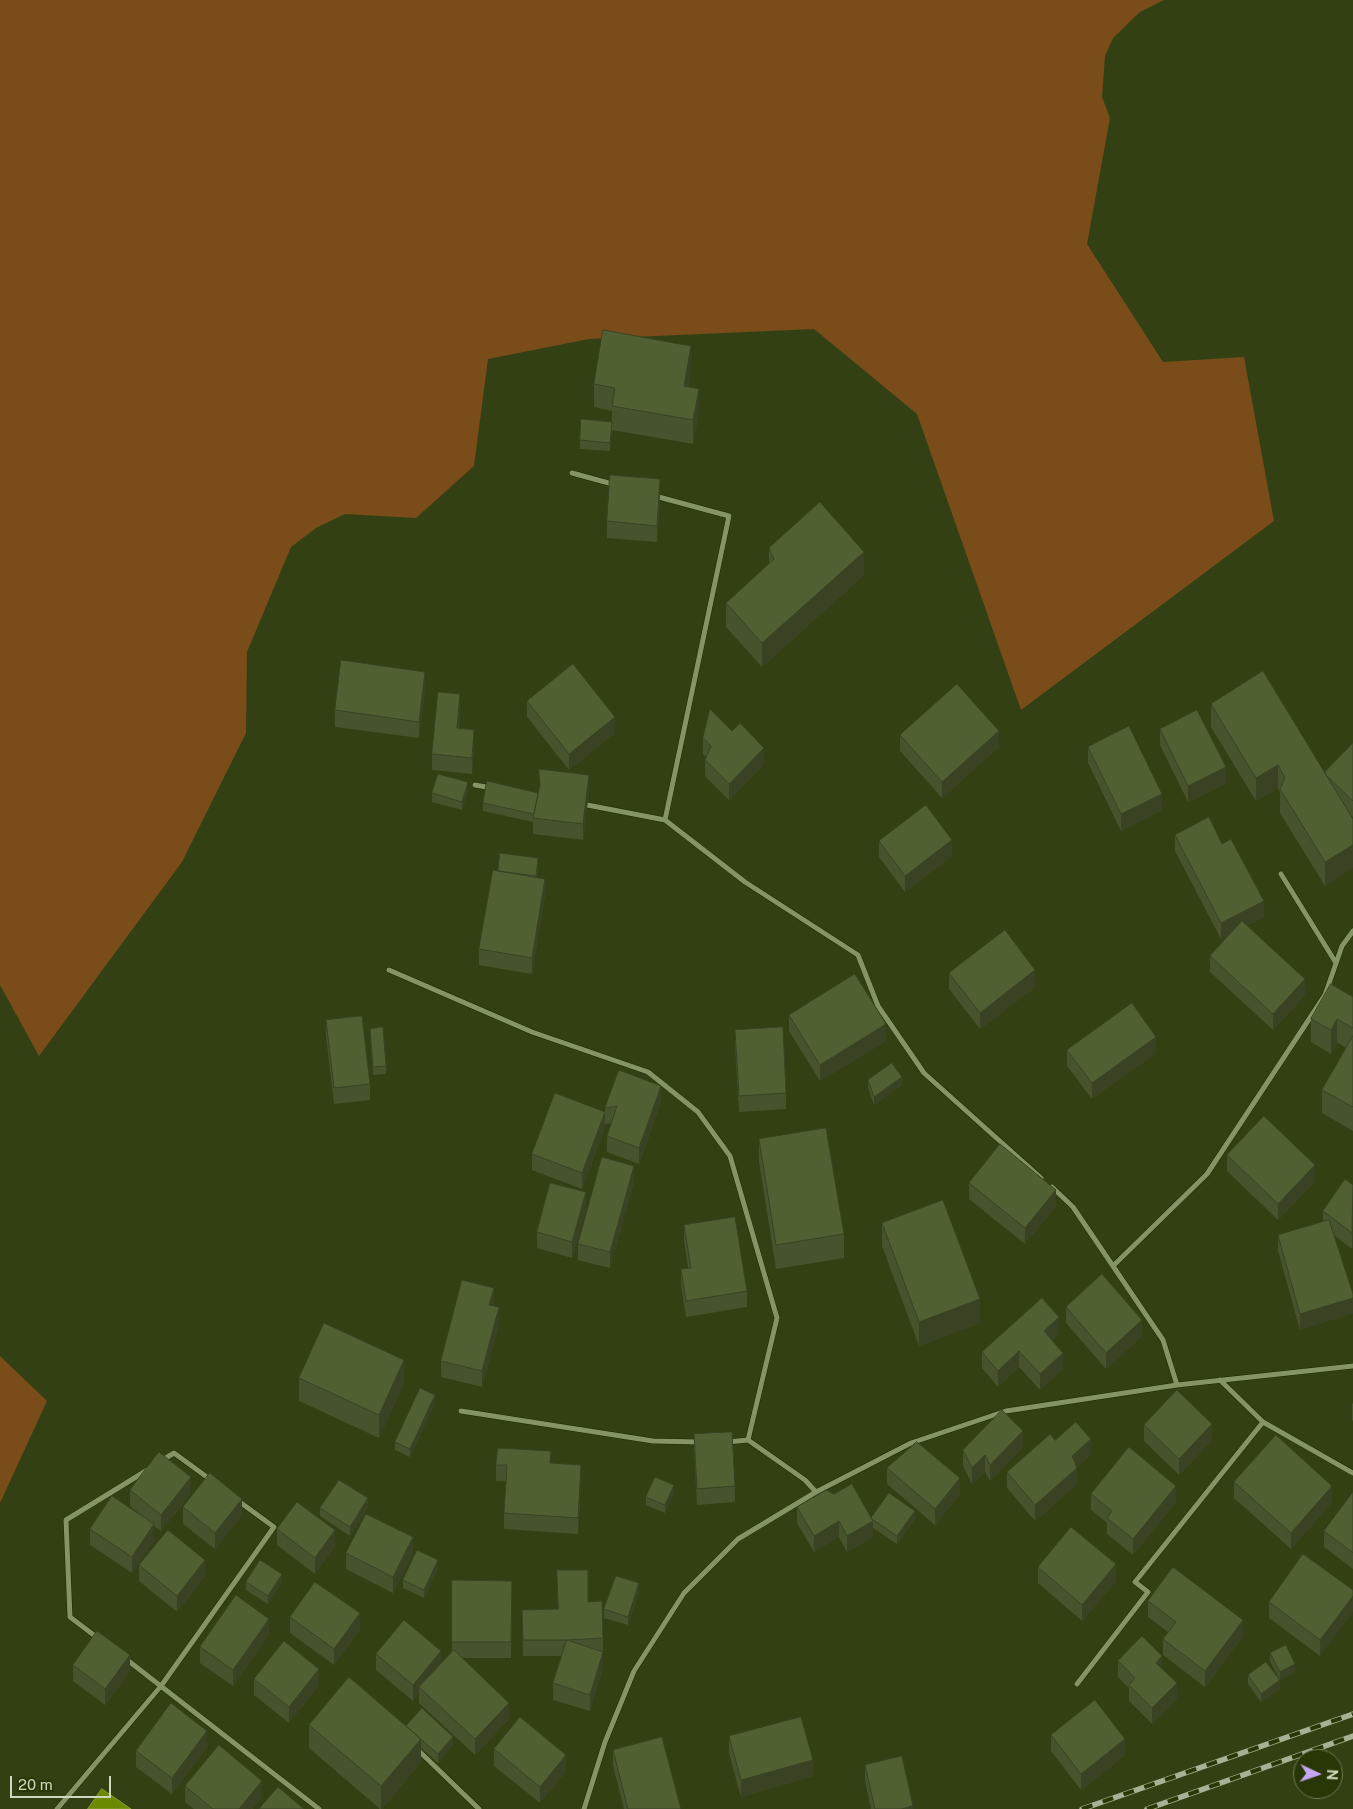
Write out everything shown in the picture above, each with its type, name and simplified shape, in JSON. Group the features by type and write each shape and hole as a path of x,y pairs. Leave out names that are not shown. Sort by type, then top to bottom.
{"street":[{"path":"572,473 618,486"},
{"path":"646,493 729,516 665,820"},
{"path":"475,785 494,788"},
{"path":"580,804 665,820 745,882 858,955 878,1006 924,1072 1073,1206 1163,1340 1177,1385"},
{"path":"1281,874 1336,963"},
{"path":"1113,1266 1206,1174 1324,995 1342,946 1353,931"},
{"path":"389,970 532,1032 648,1072 698,1112 730,1156 777,1318 748,1440"},
{"path":"584,1809 605,1742 634,1670 684,1593 738,1539 816,1492 912,1443 1006,1411 1177,1385 1353,1366"},
{"path":"1220,1380 1262,1422 1353,1473"},
{"path":"461,1410 652,1441 705,1442"},
{"path":"1078,1684 1148,1592 1135,1582 1262,1422"},
{"path":"723,1442 748,1440 806,1480 816,1492"},
{"path":"159,1462 174,1453 213,1481"},
{"path":"108,1646 70,1617 66,1520 152,1467"},
{"path":"56,1809 161,1686 274,1527 236,1499"},
{"path":"123,1657 319,1809"},
{"path":"414,1747 479,1809"}],"shaded area":[{"path":"0,0 1164,0 1140,12 1113,38 1105,56 1102,97 1110,118 1087,244 1163,362 1244,357 1274,521 1021,710 917,414 814,329 589,339 488,359 474,466 416,518 345,514 316,528 291,547 247,652 246,733 182,862 39,1056 0,985"},
{"path":"0,1356 47,1401 0,1503"},
{"path":"102,1789 131,1809 88,1809"}],"building":[{"path":"603,330 691,346 684,386 699,389 693,420 612,406 615,388 594,384"},
{"path":"581,419 612,422 610,443 580,440"},
{"path":"610,475 660,479 657,526 607,521"},
{"path":"820,502 864,552 762,643 726,603 774,559 769,548"},
{"path":"341,660 425,672 419,722 335,710"},
{"path":"573,664 615,717 569,754 527,701"},
{"path":"1263,671 1353,819 1353,845 1325,862 1280,789 1285,778 1278,765 1256,778 1211,704"},
{"path":"957,684 999,731 942,782 900,735"},
{"path":"438,692 460,694 457,728 474,730 472,758 432,754"},
{"path":"710,709 732,731 740,723 764,748 729,784 705,760 711,746 703,738"},
{"path":"1197,710 1226,767 1188,786 1160,729"},
{"path":"1129,726 1162,794 1121,814 1088,747"},
{"path":"1353,743 1353,801 1325,772"},
{"path":"539,769 589,775 583,824 533,818 540,785"},
{"path":"438,774 468,782 462,802 432,793"},
{"path":"487,781 538,793 534,814 483,803"},
{"path":"926,805 952,840 905,876 879,841"},
{"path":"1209,817 1222,844 1231,839 1264,901 1221,923 1175,835"},
{"path":"500,853 538,858 536,876 498,871"},
{"path":"493,870 545,879 532,958 479,949"},
{"path":"1242,921 1305,979 1273,1014 1210,956"},
{"path":"1005,930 1035,970 980,1013 949,973"},
{"path":"855,974 886,1024 820,1065 789,1015"},
{"path":"1331,984 1353,997 1353,1028 1337,1019 1331,1030 1311,1019"},
{"path":"1132,1003 1156,1037 1092,1083 1067,1050"},
{"path":"362,1016 370,1084 334,1088 326,1020"},
{"path":"383,1027 386,1066 373,1067 370,1029"},
{"path":"783,1027 786,1093 739,1096 735,1030"},
{"path":"1353,1036 1353,1107 1322,1090"},
{"path":"892,1063 902,1077 874,1097 868,1080"},
{"path":"619,1070 661,1086 639,1148 607,1136 617,1106 605,1108"},
{"path":"555,1093 605,1112 582,1173 532,1154"},
{"path":"1264,1116 1315,1165 1278,1204 1227,1155"},
{"path":"826,1128 844,1234 776,1245 759,1139"},
{"path":"1000,1144 1056,1190 1025,1228 969,1183"},
{"path":"602,1157 634,1166 610,1252 578,1244"},
{"path":"1345,1179 1353,1185 1352,1233 1323,1211"},
{"path":"550,1183 586,1192 572,1242 537,1232"},
{"path":"943,1200 980,1299 919,1322 882,1223"},
{"path":"735,1217 747,1291 686,1301 681,1269 691,1268 684,1225"},
{"path":"1329,1220 1353,1298 1300,1314 1278,1235"},
{"path":"1102,1274 1142,1320 1106,1353 1066,1307"},
{"path":"462,1280 494,1288 489,1305 499,1307 482,1371 441,1361"},
{"path":"1042,1298 1059,1317 1044,1331 1063,1353 1040,1374 1019,1351 998,1371 982,1352"},
{"path":"324,1323 404,1360 379,1415 299,1378"},
{"path":"420,1388 435,1395 410,1449 395,1442"},
{"path":"1177,1390 1212,1424 1179,1459 1144,1425"},
{"path":"1002,1410 1023,1431 990,1465 985,1455 972,1468 963,1450"},
{"path":"1076,1422 1091,1439 1072,1456 1077,1468 1035,1505 1007,1472 1050,1434 1055,1440"},
{"path":"732,1432 735,1486 697,1489 694,1434"},
{"path":"1276,1435 1332,1486 1291,1533 1234,1482"},
{"path":"917,1442 960,1478 935,1509 887,1468"},
{"path":"1129,1447 1176,1486 1133,1539 1107,1518 1112,1511 1091,1494"},
{"path":"498,1448 551,1451 550,1463 581,1465 578,1518 504,1513 507,1465 496,1465"},
{"path":"159,1452 191,1477 161,1515 130,1490"},
{"path":"210,1473 242,1499 215,1533 183,1507"},
{"path":"655,1477 674,1485 665,1505 646,1497"},
{"path":"339,1480 368,1498 350,1527 320,1508"},
{"path":"852,1484 873,1521 847,1536 839,1521 814,1536 797,1507 826,1490 834,1494"},
{"path":"1353,1492 1353,1553 1324,1531"},
{"path":"889,1493 915,1511 897,1536 871,1518"},
{"path":"112,1496 154,1524 132,1557 90,1529"},
{"path":"297,1502 335,1530 315,1558 277,1529"},
{"path":"366,1514 413,1537 393,1577 346,1553"},
{"path":"1071,1527 1116,1564 1082,1605 1038,1567"},
{"path":"168,1530 205,1560 177,1596 139,1565"},
{"path":"417,1550 438,1560 424,1590 403,1580"},
{"path":"1303,1554 1353,1590 1353,1596 1320,1640 1269,1602"},
{"path":"260,1560 282,1574 268,1596 246,1582"},
{"path":"1173,1567 1243,1620 1205,1671 1163,1639 1176,1622 1148,1601"},
{"path":"557,1570 588,1570 588,1602 602,1601 603,1638 523,1640 522,1610 558,1609"},
{"path":"616,1576 639,1583 628,1617 604,1609"},
{"path":"452,1580 512,1581 511,1642 452,1642"},
{"path":"315,1582 360,1613 334,1649 290,1617"},
{"path":"236,1595 269,1619 233,1670 200,1647"},
{"path":"404,1620 441,1651 413,1685 376,1654"},
{"path":"97,1631 130,1655 105,1689 73,1665"},
{"path":"1142,1636 1162,1656 1156,1663 1177,1683 1152,1708 1129,1685 1135,1678 1118,1661"},
{"path":"567,1640 603,1652 590,1695 553,1683"},
{"path":"284,1641 319,1669 289,1707 254,1679"},
{"path":"1286,1645 1295,1664 1280,1672 1270,1653"},
{"path":"454,1650 509,1703 475,1739 419,1687"},
{"path":"1266,1662 1280,1680 1261,1694 1248,1675"},
{"path":"349,1677 421,1739 381,1786 309,1725"},
{"path":"1095,1700 1125,1739 1081,1774 1051,1735"},
{"path":"171,1703 207,1731 172,1778 136,1751"},
{"path":"422,1708 453,1737 438,1754 406,1726"},
{"path":"520,1717 566,1755 540,1787 494,1749"},
{"path":"801,1717 813,1760 741,1780 729,1736"},
{"path":"662,1737 681,1809 628,1809 613,1750"},
{"path":"219,1745 262,1781 239,1809 213,1809 185,1786"},
{"path":"902,1756 913,1806 901,1809 875,1809 865,1765"},
{"path":"278,1787 304,1809 259,1809"}],"railway":[{"path":"1082,1809 1353,1714"},
{"path":"1147,1809 1353,1736"}]}
